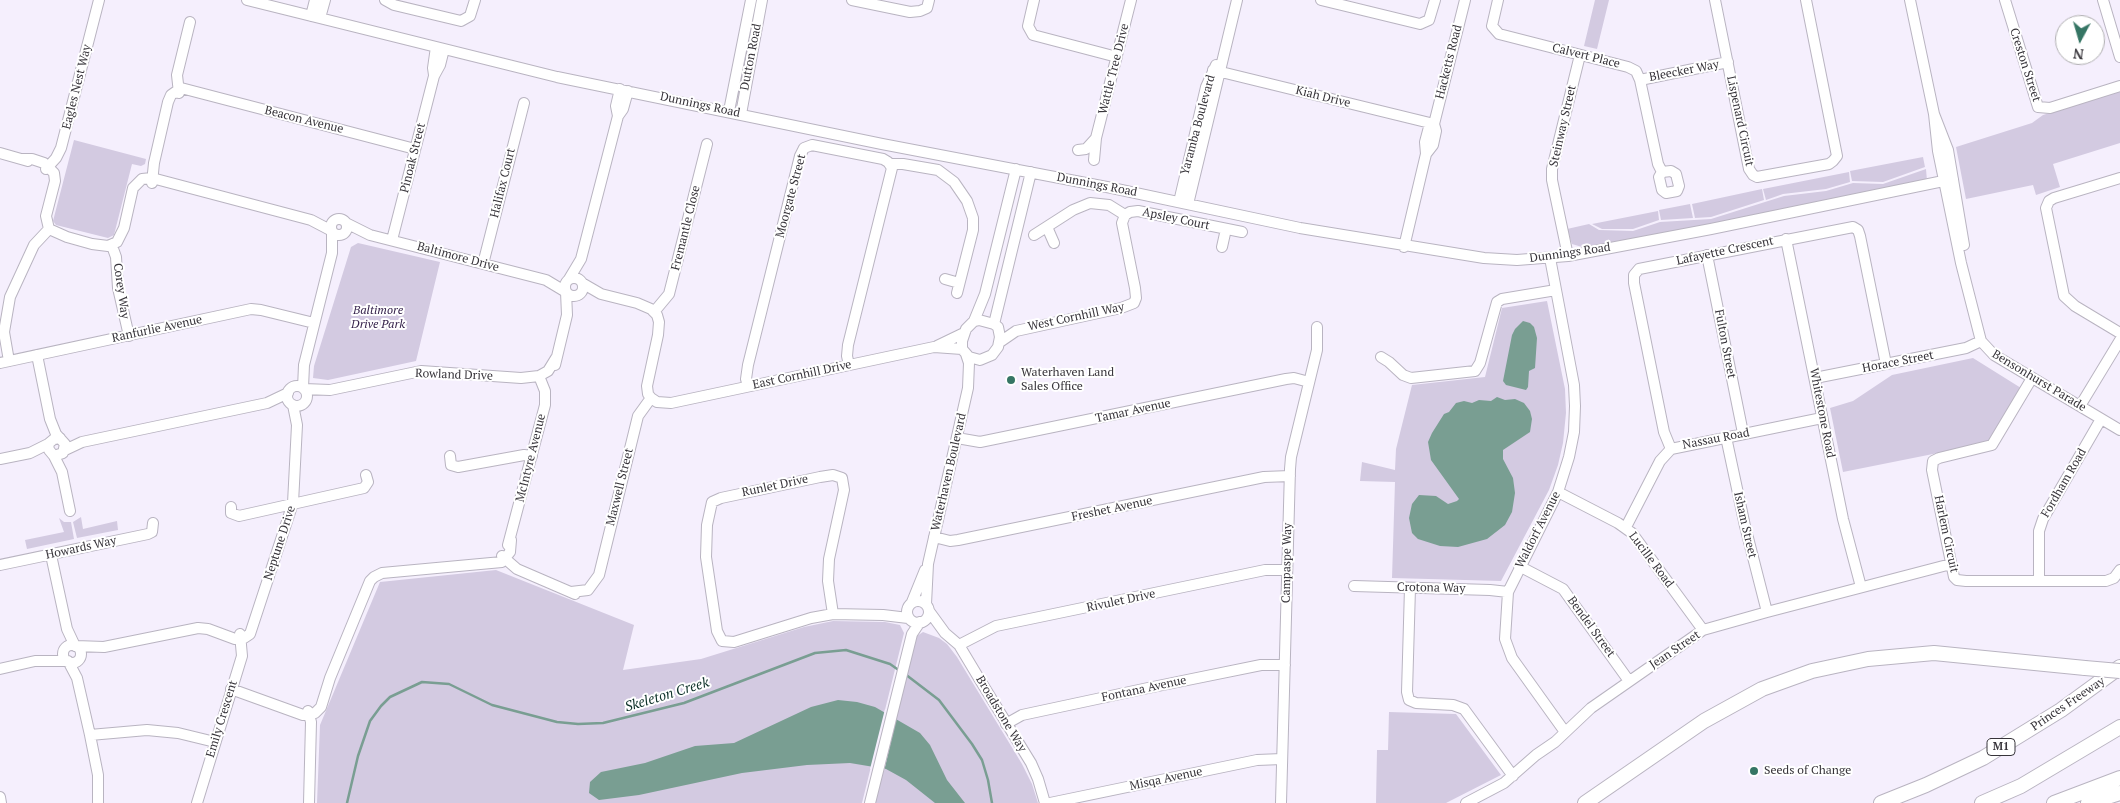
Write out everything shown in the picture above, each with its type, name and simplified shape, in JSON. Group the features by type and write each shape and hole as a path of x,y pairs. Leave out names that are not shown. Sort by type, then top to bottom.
{"highway":[{"path":"1585,803 1696,726 1724,709 1762,689 1812,671 1875,658 1934,653 2085,668 2120,669"},
{"name":"Princes Freeway","path":"1880,803 1926,785 1983,758 2061,710 2120,669"},
{"path":"1982,803 2021,786 2120,727"},
{"path":"2054,803 2120,778"},
{"path":"2088,803 2120,793"}],"street":[{"name":"Eagles Nest Way","path":"47,168 56,158 61,148 99,0"},
{"name":"Dunnings Road","path":"247,0 522,69 1300,228 1484,258 1547,259 1568,256 1948,180"},
{"path":"315,0 316,17"},
{"path":"316,17 325,0"},
{"path":"385,0 394,5 461,21 470,16 475,0"},
{"name":"Dutton Road","path":"729,112 751,0"},
{"name":"Dutton Road","path":"741,114 762,0"},
{"path":"852,0 910,12 927,8 929,0"},
{"path":"1034,0 1028,26 1033,36 1117,57"},
{"name":"Wattle Tree Drive","path":"1094,160 1096,138 1131,0"},
{"name":"Yaramba Boulevard","path":"1183,203 1237,0"},
{"path":"1321,0 1420,24 1429,20 1435,0"},
{"name":"Hacketts Road","path":"1404,246 1426,154 1433,145 1436,130 1434,124 1465,0"},
{"name":"Calvert Place","path":"1498,0 1492,24 1493,30 1499,34 1632,68 1638,74 1640,80"},
{"name":"Lispenard Circuit","path":"1715,0 1749,169 1757,177 1833,162 1837,156 1806,0"},
{"name":"Bensonhurst Parade","path":"1910,0 1934,114 1948,150 1948,180 1967,262 1969,290 1981,341 1990,352 2120,430"},
{"name":"Creston Street","path":"2005,0 2038,107 2050,108 2120,86"},
{"path":"2103,0 2118,44 2120,58"},
{"path":"152,181 168,106 179,91 178,69 190,22"},
{"name":"Pinoak Street","path":"392,240 434,76 440,65 440,48"},
{"name":"Steinway Street","path":"1568,256 1552,180 1552,169 1580,55"},
{"name":"Bleecker Way","path":"1640,80 1728,62"},
{"name":"Kiah Drive","path":"1217,71 1434,124"},
{"path":"1640,80 1658,164 1662,172"},
{"path":"567,315 583,288 581,259 618,116 625,103 624,90"},
{"name":"Beacon Avenue","path":"179,91 193,92 414,149"},
{"name":"Halifax Court","path":"483,264 524,103"},
{"path":"1078,150 1086,149 1096,138"},
{"name":"Fremantle Close","path":"656,310 669,294 707,144"},
{"name":"Moorgate Street","path":"748,386 746,378 748,365 802,151 807,146 817,146 883,159 890,164"},
{"path":"0,153 47,168 50,182 41,221 47,231 57,240 106,252 121,247 125,241 138,192 144,185 152,181 311,220 332,228 337,235 343,234"},
{"path":"849,365 847,356 848,345 891,177 890,164 903,164 938,170 954,182 967,201 973,218 973,230 957,294"},
{"path":"1016,169 984,294 974,321 964,333 964,352 977,360 992,355 1000,342 1000,333 996,325 1031,172"},
{"path":"2120,178 2054,198 2049,201 2046,208 2064,296 2075,306 2120,333"},
{"path":"1034,235 1080,206 1090,203 1109,205 1125,215"},
{"name":"Apsley Court","path":"1135,301 1135,288 1122,227 1125,215 1138,211 1242,232"},
{"path":"297,389 307,395 305,402 299,406 292,404 288,399 297,389 304,366 332,253 332,228 340,219 346,223 347,228 332,253"},
{"name":"Baltimore Drive","path":"346,223 370,235"},
{"name":"Lafayette Crescent","path":"1671,449 1664,432 1634,283 1636,271 1786,238 1848,226 1854,227 1858,230 1886,364"},
{"path":"1047,227 1054,243"},
{"name":"Apsley Court","path":"1222,246 1226,229"},
{"path":"4,362 4,332 8,304 34,245 47,231"},
{"name":"Baltimore Drive","path":"343,234 370,235 546,280 568,280"},
{"name":"Whitestone Road","path":"1786,238 1843,519 1861,587"},
{"name":"Corey Way","path":"113,249 117,261 118,288 129,336"},
{"name":"Fulton Street","path":"1707,255 1743,434"},
{"path":"541,379 556,358 567,315 565,286 581,259"},
{"name":"Waldorf Avenue","path":"1547,259 1570,361 1575,406 1572,447 1558,492 1508,592 1505,639 1507,649 1565,732"},
{"path":"568,280 576,278 601,294"},
{"path":"946,279 959,283"},
{"name":"Baltimore Drive","path":"546,280 566,292"},
{"path":"1380,357 1389,362 1402,375 1411,378 1475,371 1480,363 1497,302 1502,299 1553,290"},
{"path":"566,292 574,296 580,294 601,294 650,304 656,310 664,322 658,335 649,372 642,389 649,400"},
{"name":"West Cornhill Way","path":"1000,342 1016,331 1128,307 1135,301"},
{"name":"Ranfurlie Avenue","path":"4,362 251,309 314,323"},
{"path":"974,321 983,321 996,325"},
{"name":"West Cornhill Way","path":"996,325 1016,331"},
{"name":"Campaspe Way","path":"1282,803 1291,456 1317,350 1317,327"},
{"name":"East Cornhill Drive","path":"649,400 659,407 748,386 934,347 964,333"},
{"path":"2080,406 2120,340"},
{"name":"Horace Street","path":"1815,378 1966,348 1981,341"},
{"name":"East Cornhill Drive","path":"934,347 964,352"},
{"name":"Waterhaven Boulevard","path":"927,608 928,564 969,380 969,363 964,352"},
{"path":"37,355 50,419 59,448 70,511"},
{"name":"Waterhaven Boulevard","path":"969,380 984,359"},
{"name":"Rowland Drive","path":"0,459 267,403 297,389 330,390 421,371 541,379"},
{"name":"Tamar Avenue","path":"957,438 980,442 1286,379 1294,378 1309,382"},
{"name":"Harlem Circuit","path":"2032,378 1992,445 1938,458 1933,461 1932,470 1954,577 1961,580 2106,581 2114,578 2120,570"},
{"name":"McIntyre Avenue","path":"504,558 510,552 511,540 545,405 545,391 541,379"},
{"name":"Rowland Drive","path":"305,402 330,390"},
{"name":"Maxwell Street","path":"504,558 517,569 578,596 591,593 597,586 598,575 638,416 649,400"},
{"name":"Neptune Drive","path":"241,637 250,634 293,504 297,425 305,402"},
{"name":"Rowland Drive","path":"267,403 292,404"},
{"name":"Neptune Drive","path":"292,404 297,425"},
{"name":"Nassau Road","path":"1626,528 1660,461 1671,449 1822,418"},
{"path":"49,443 50,419"},
{"name":"Fordham Road","path":"2039,581 2039,531 2042,519 2102,419"},
{"name":"Isham Street","path":"1726,437 1745,526 1767,612"},
{"name":"Rowland Drive","path":"30,453 55,438 59,448"},
{"path":"450,456 451,465 458,467 524,455 532,456"},
{"path":"231,507 231,513 238,516 364,488 368,482 366,475"},
{"name":"Runlet Drive","path":"722,642 716,626 706,543 710,508 714,501 721,498 820,477 833,475 842,478 844,490 829,559 828,581 833,614"},
{"name":"Freshet Avenue","path":"934,537 958,540 1245,480 1276,475 1290,476"},
{"name":"Lucille Road","path":"1558,492 1626,528 1642,545 1704,630"},
{"name":"Howards Way","path":"0,565 148,534 152,532 153,523"},
{"path":"51,555 67,629 75,646 80,650 78,678"},
{"path":"309,803 309,713 322,699 369,586 389,574 483,563 494,564 504,558"},
{"name":"Waterhaven Boulevard","path":"910,604 928,564"},
{"name":"Jean Street","path":"1466,803 1499,786 1513,776 1591,708 1704,630 1950,564"},
{"name":"Bendel Street","path":"1520,566 1563,589 1629,681"},
{"name":"Rivulet Drive","path":"959,645 996,626 1265,570 1287,570"},
{"name":"Crotona Way","path":"1354,586 1508,592"},
{"path":"1410,588 1409,700 1416,703 1453,705 1464,709 1513,776"},
{"path":"920,601 927,608 926,618 915,620 906,613 910,604 920,601"},
{"name":"Broadstone Way","path":"882,614 910,604"},
{"name":"Broadstone Way","path":"927,608 945,633 959,645 1030,763 1038,779 1045,803"},
{"name":"Broadstone Way","path":"722,642 734,642 811,618 833,614 882,614 915,620 945,633"},
{"path":"870,803 915,620"},
{"path":"0,669 66,656 75,662 104,647 198,628 232,638 241,637"},
{"path":"67,629 66,656 78,678 98,775 98,803"},
{"name":"Emily Crescent","path":"197,803 214,742 242,656 241,637"},
{"path":"66,656 68,646 104,647"},
{"name":"Fontana Avenue","path":"1006,724 1022,715 1138,690 1261,665 1285,665"},
{"path":"231,689 295,712 309,713"},
{"path":"90,735 147,730 178,734 214,742"},
{"name":"Misqa Avenue","path":"1050,803 1257,760 1282,759"},
{"path":"0,797 1,803"}],"green space":[{"path":"1595,0 1609,0 1597,49 1584,46"},
{"path":"2120,91 2120,143 2053,164 2060,187 2036,195 2033,185 1966,199 1956,147 2032,123 2043,115"},
{"path":"74,140 146,159 145,164 141,166 132,164 114,235 108,238 56,225 53,221"},
{"path":"1923,157 1925,167 1883,182 1852,181 1850,171"},
{"path":"1926,169 1927,181 1695,228 1582,247 1572,244 1567,229 1589,224 1599,230 1633,231 1660,222 1711,219 1784,196 1826,191 1853,183 1883,184"},
{"path":"1849,172 1850,182 1826,189 1783,194 1766,200 1763,189"},
{"path":"1762,189 1764,200 1711,217 1695,218 1692,204"},
{"path":"1690,204 1693,218 1661,220 1659,210"},
{"path":"1658,211 1659,220 1633,229 1602,229 1592,224"},
{"name":"Baltimore Drive Park","path":"358,243 440,262 416,361 328,380 313,378 314,366 351,247"},
{"path":"1547,301 1565,389 1566,413 1563,443 1549,490 1501,581 1392,578 1395,482 1360,481 1362,462 1395,470 1396,449 1412,385 1485,377 1502,308"},
{"path":"1973,358 2021,388 1989,441 1983,444 1843,472 1830,408 1853,401 1892,375"},
{"path":"81,517 83,529 117,521 118,530 77,538 73,522"},
{"path":"59,518 64,522 71,522 74,539 27,549 25,540 64,532"},
{"path":"496,570 634,625 623,670 701,659 804,627 833,621 885,622 900,625 904,633 862,803 317,803 320,725 380,582"},
{"path":"923,632 939,638 947,644 957,657 1022,764 1032,784 1038,803 875,803 917,636"},
{"path":"1389,712 1456,714 1501,775 1446,803 1376,803 1377,750 1388,750"}],"shaded area":[{"path":"1523,321 1530,323 1534,327 1537,338 1535,368 1529,371 1528,387 1526,390 1506,385 1503,381 1512,335"},
{"path":"1497,397 1505,400 1515,399 1524,403 1530,411 1532,419 1530,432 1503,450 1503,459 1513,478 1515,493 1512,512 1505,525 1487,539 1458,547 1440,546 1418,539 1412,533 1409,518 1412,504 1419,495 1436,496 1448,504 1459,499 1431,460 1428,442 1432,433 1444,414 1449,412 1456,403 1464,401 1472,403 1479,400 1491,401"},
{"path":"838,700 857,702 875,707 920,733 930,745 947,780 965,803 935,803 906,780 886,769 850,763 807,765 742,773 639,795 599,800 589,793 590,782 601,772 645,763 695,746 734,743 811,707"}],"pier":[{"path":"885,709 897,716 884,771 870,769"}],"waterway":[{"name":"Skeleton Creek","path":"347,803 358,756 370,721 390,697 422,682 449,684 492,705 557,722 578,724 603,723 684,703 815,653 846,650 890,664 900,671"},
{"name":"Skeleton Creek","path":"905,674 939,700 972,744 982,760 992,803"}],"place":[{"name":"Waterhaven Land Sales Office","path":"1011,380"},
{"name":"Seeds of Change","path":"1754,771"}]}
